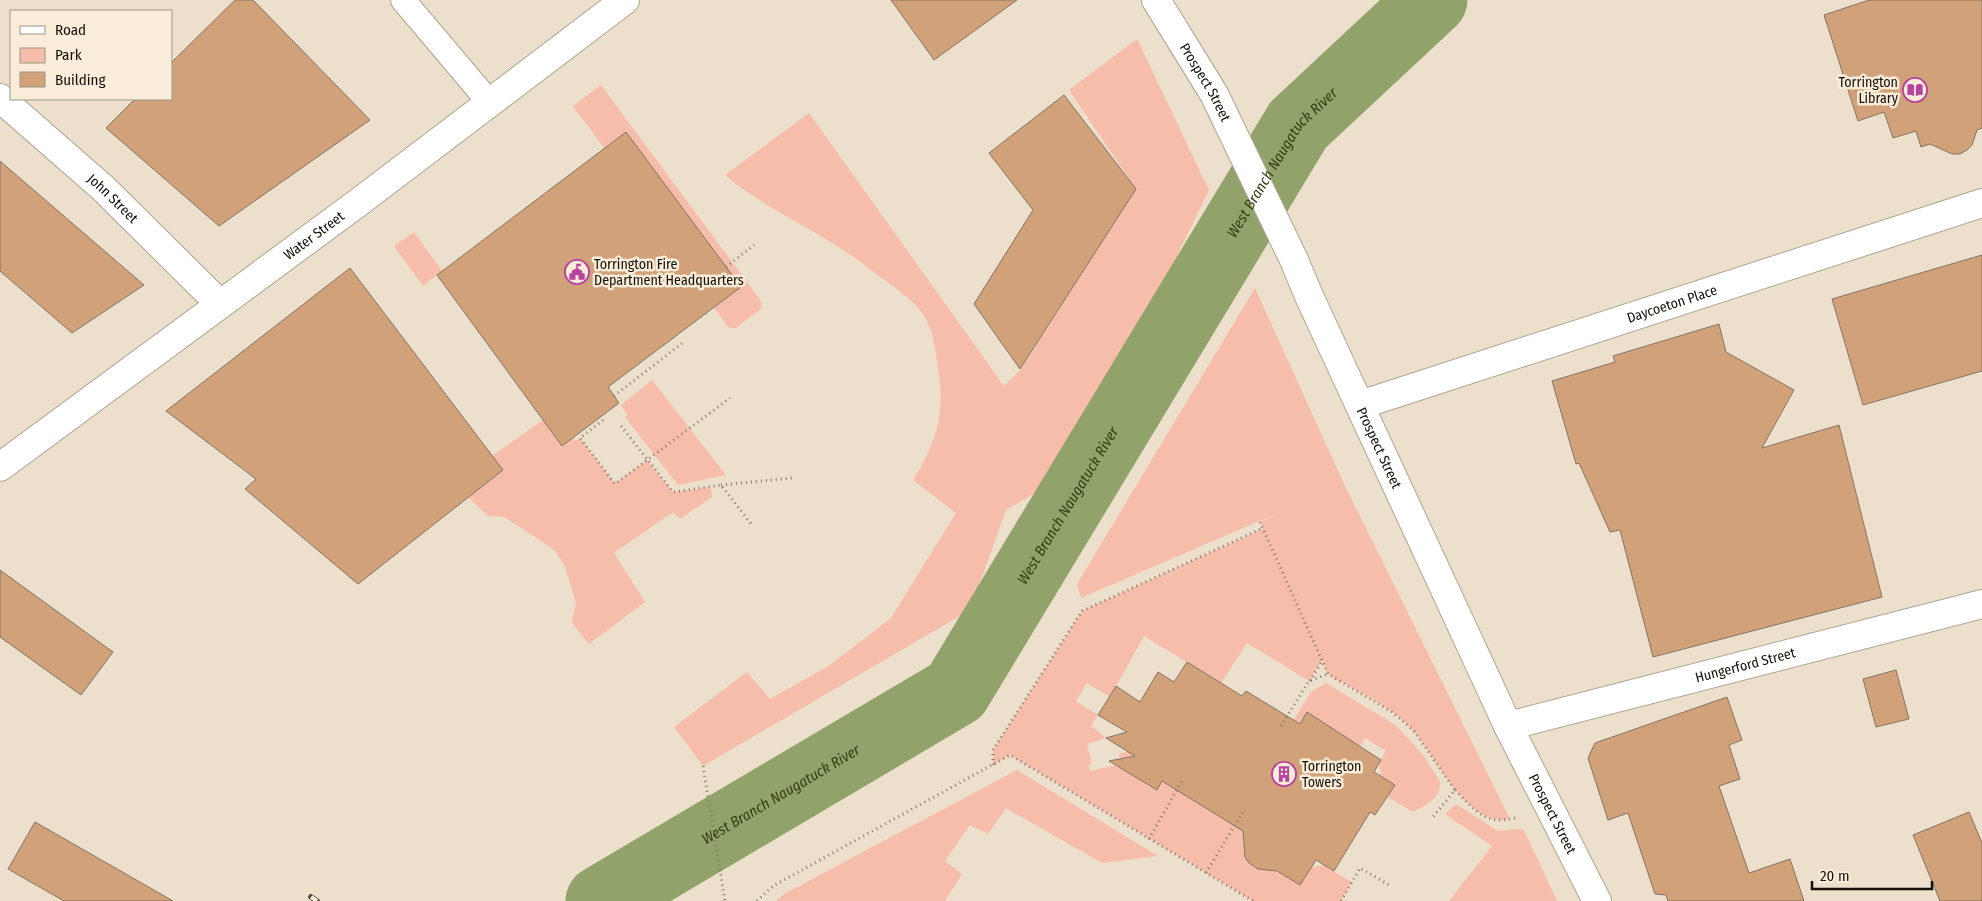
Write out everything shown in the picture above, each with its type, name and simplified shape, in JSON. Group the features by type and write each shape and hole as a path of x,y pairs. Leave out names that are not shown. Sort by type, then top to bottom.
{"main road":[{"name":"Water Street","path":"0,467 490,103 625,0"},
{"name":"Prospect Street","path":"1156,0 1214,94 1294,260 1508,726 1597,901"},
{"name":"John Street","path":"0,98 104,190 220,304"},
{"name":"Daycoeton Place","path":"1360,405 1982,203"},
{"name":"Hungerford Street","path":"1508,726 1982,604"}],"lane":[{"path":"403,0 490,103"}],"path":[{"path":"726,267 754,245"},
{"path":"614,396 686,341"},
{"path":"603,420 580,438 615,484 730,398"},
{"path":"621,426 673,492 792,478"},
{"path":"721,485 752,525"},
{"path":"1260,522 1328,674 1392,712 1414,731 1455,790 1474,810 1486,817 1500,821 1520,816"},
{"path":"993,765 993,750 1082,611 1263,528"},
{"path":"1281,726 1322,660"},
{"path":"1309,681 1328,674"},
{"path":"757,901 773,886 1010,755 1253,901"},
{"path":"703,766 722,896 725,901"},
{"path":"1149,839 1183,779"},
{"path":"1433,818 1455,790"},
{"path":"1206,873 1244,810"},
{"path":"1341,901 1360,868 1389,885"}],"green space":[{"path":"1137,39 1209,190 1072,472 1006,510 970,610 703,766 674,727 747,672 770,699 830,665 891,618 956,513 913,480 928,454 933,440 940,414 941,399 934,344 929,326 923,314 906,296 850,255 752,196 725,175 809,113 1004,386 1021,369 1136,189 1069,90"},
{"path":"601,85 761,301 762,308 736,328 729,328 714,308 740,287 626,133 604,148 573,106"},
{"path":"414,232 442,271 423,286 394,246"},
{"path":"1255,288 1344,484 1510,819 1494,819 1480,813 1467,803 1454,789 1414,732 1400,718 1329,675 1322,661 1309,681 1247,643 1221,683 1144,636 1110,697 1087,683 1076,701 1098,715 1091,726 1106,738 1087,744 1092,764 1089,765 1090,771 1121,764 1119,754 1128,751 1131,746 1142,765 1135,777 1157,790 1166,776 1194,801 1216,814 1244,810 1245,857 1253,866 1264,869 1271,866 1303,867 1323,865 1352,882 1341,901 1253,901 1010,755 993,765 993,750 1082,611 1262,529 1260,522 1278,513 1081,598 1077,584"},
{"path":"652,380 726,475 678,485 625,417 628,415 621,405"},
{"path":"543,420 562,446 573,437 576,441 580,438 615,484 647,460 673,492 711,487 712,497 680,519 673,512 614,553 645,602 589,644 572,623 576,603 565,567 556,552 504,517 488,516 468,497 503,471 492,456"},
{"path":"1326,683 1397,726 1423,755 1440,781 1436,797 1413,812 1388,797 1395,785 1381,777 1379,763 1386,751 1365,738 1356,753 1297,730 1288,729 1311,692"},
{"path":"1017,770 1158,856 1102,863 1006,808 988,834 970,825 945,861 962,874 945,901 776,901 784,894"},
{"path":"1456,804 1498,831 1524,830 1557,901 1449,901 1492,846 1445,814"}],"building":[{"path":"235,0 253,0 370,120 219,226 106,128 134,100 172,100 172,62"},
{"path":"891,0 1017,0 934,60"},
{"name":"Torrington Library","path":"1869,0 1982,0 1982,128 1977,130 1972,145 1967,150 1960,154 1952,154 1930,144 1921,147 1916,131 1893,138 1884,112 1858,121 1824,15"},
{"path":"1064,95 1136,189 1020,369 974,304 1033,210 989,153"},
{"path":"626,132 741,287 608,387 619,403 562,446 437,275"},
{"path":"0,161 144,285 72,333 0,271"},
{"path":"1982,255 1982,371 1863,405 1832,299"},
{"path":"350,268 503,470 358,584 245,489 256,479 166,411"},
{"path":"1719,324 1726,352 1794,390 1762,448 1839,425 1882,597 1653,657 1620,530 1610,532 1579,463 1576,464 1552,381 1615,362 1613,356"},
{"path":"0,570 113,652 81,695 0,637"},
{"name":"Torrington Towers","path":"1187,662 1242,696 1246,691 1300,724 1307,712 1381,760 1374,772 1395,785 1375,815 1370,812 1334,871 1316,860 1300,885 1277,871 1258,869 1249,863 1245,857 1243,831 1162,781 1157,790 1109,761 1135,756 1106,738 1127,732 1098,715 1116,686 1140,702 1158,672 1174,682"},
{"path":"1896,670 1909,719 1876,727 1863,679"},
{"path":"1727,697 1742,740 1729,745 1740,779 1719,786 1749,873 1790,859 1804,901 1668,901 1666,895 1655,894 1628,813 1608,820 1588,758 1595,743"},
{"path":"1969,812 1982,843 1982,901 1940,901 1913,835"},
{"path":"35,822 173,901 64,901 8,869"}],"waterway":[{"name":"West Branch Naugatuck River","path":"601,901 956,691 1298,125 1432,0"}],"railway":[{"path":"311,897 317,901"}],"place":[{"name":"Torrington Library","path":"1915,90"},
{"name":"Torrington Fire Department Headquarters","path":"577,272"},
{"name":"Torrington Towers","path":"1284,774"}]}
